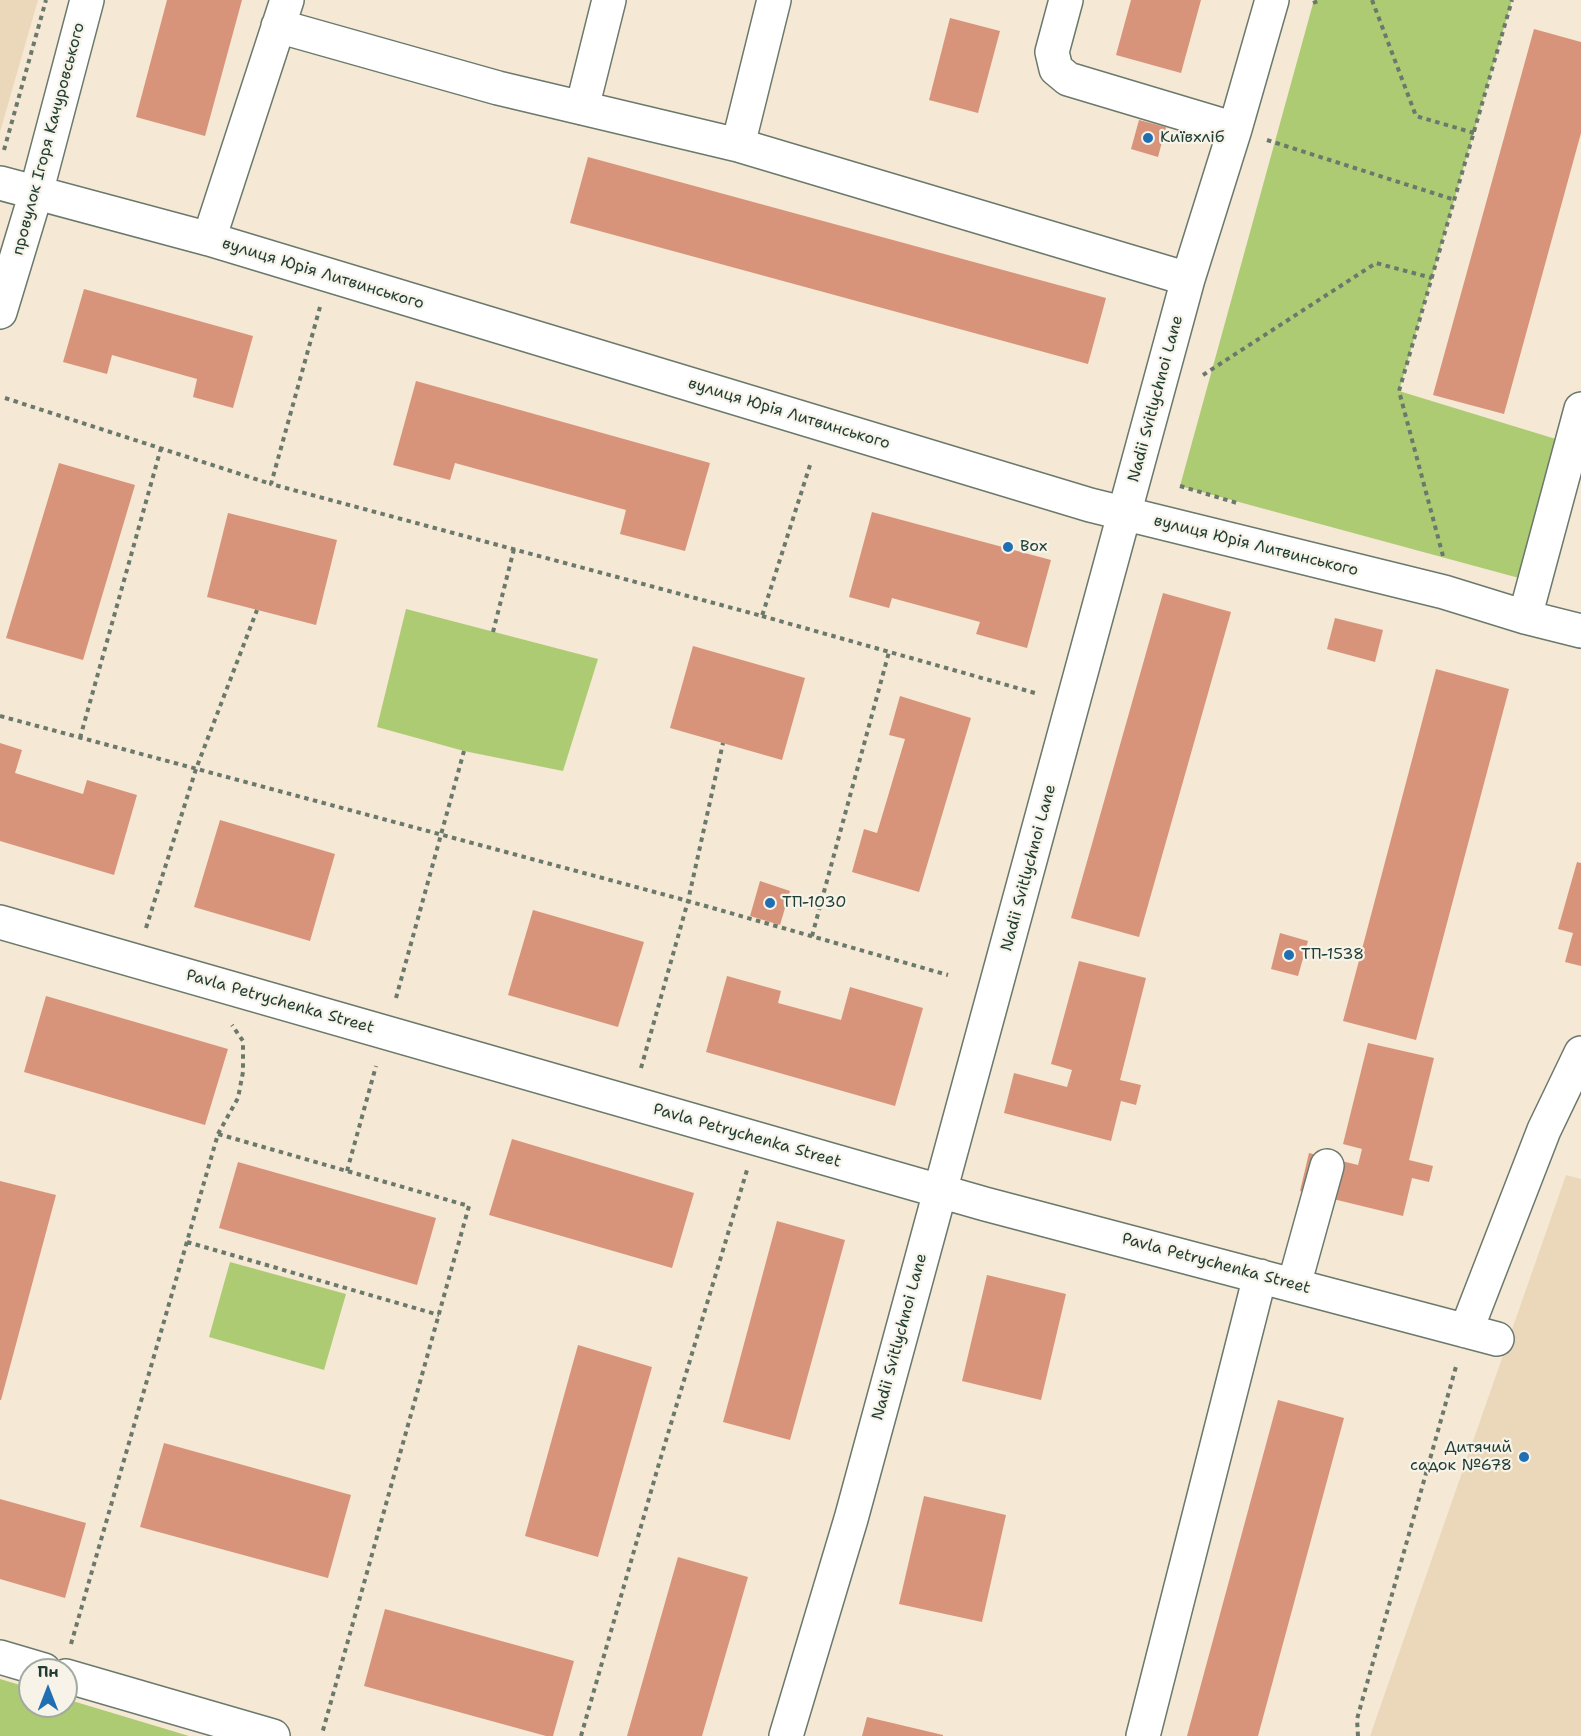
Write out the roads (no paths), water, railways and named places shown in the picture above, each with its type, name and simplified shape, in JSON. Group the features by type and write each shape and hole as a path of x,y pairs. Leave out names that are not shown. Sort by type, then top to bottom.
{"street":[{"name":"провулок Ігоря Качуровського","path":"0,312 36,193 87,0"},
{"path":"582,108 609,0"},
{"path":"738,145 774,0"},
{"path":"1066,0 1052,51 1056,69 1068,79 1235,129"},
{"name":"Nadii Svitlychnoi Lane","path":"786,1736 851,1519 1188,279 1272,0"},
{"path":"209,239 282,13 498,88 738,145 1188,279"},
{"name":"вулиця Юрія Литвинського","path":"0,183 209,239 1079,501 1444,592 1525,617 1581,631"},
{"path":"1525,617 1581,409"},
{"name":"Pavla Petrychenka Street","path":"0,922 939,1191 1497,1339"},
{"path":"1466,1331 1544,1130 1581,1053"},
{"path":"1294,1285 1326,1166"},
{"path":"1143,1736 1260,1276"},
{"path":"0,1657 18,1660"},
{"path":"78,1672 273,1736"}],"place":[{"name":"Київхліб","path":"1148,138"},
{"name":"Box","path":"1008,547"},
{"name":"ТП-1030","path":"770,903"},
{"name":"ТП-1538","path":"1289,955"},
{"name":"Дитячий садок №678","path":"1524,1457"}]}
